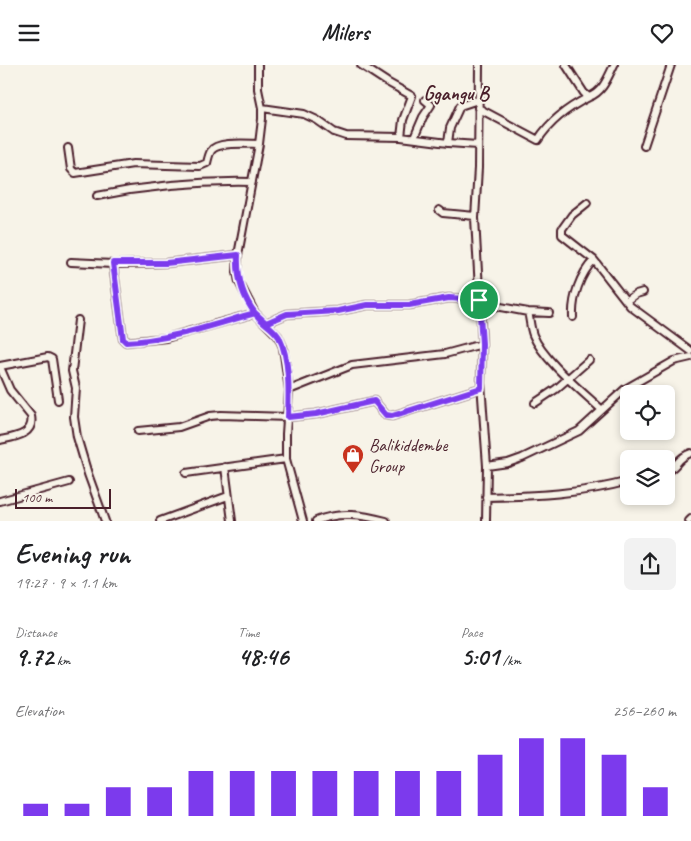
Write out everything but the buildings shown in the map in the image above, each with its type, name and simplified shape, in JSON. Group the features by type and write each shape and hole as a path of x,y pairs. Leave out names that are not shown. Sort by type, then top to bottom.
{"street":[{"path":"258,65 258,89 262,108 259,144 238,255 237,272 239,282 255,313 278,336 283,347 289,390 286,459 303,521"},
{"path":"361,65 412,96 403,120 401,137"},
{"path":"479,65 475,216 482,344 481,388 487,466 486,521"},
{"path":"566,65 584,93 589,97"},
{"path":"478,108 538,140 551,123 580,102 595,95 609,78 614,65"},
{"path":"644,146 670,65"},
{"path":"414,138 422,117 431,105 424,100"},
{"path":"448,143 450,128 460,106 478,100"},
{"path":"262,108 304,114 317,120 334,132 346,136 401,137 478,145"},
{"path":"68,148 71,169 75,173 133,164 200,166 206,163 210,152 216,147 236,144 259,144"},
{"path":"97,196 146,188 230,181 252,182"},
{"path":"587,203 572,215 561,233 594,260 626,301 640,315 691,351"},
{"path":"438,210 443,213 475,216"},
{"path":"71,262 166,263 238,255"},
{"path":"573,317 573,306 579,286 585,271 594,260"},
{"path":"113,263 123,339 126,342 174,336 255,313"},
{"path":"626,301 636,294 643,292"},
{"path":"266,323 287,314 338,311 367,305 409,305 449,298 479,301 528,312 549,313"},
{"path":"528,312 534,337 549,358 602,410"},
{"path":"78,321 72,371 76,388 74,417 77,437 88,474 105,521"},
{"path":"289,390 352,365 445,354 482,344"},
{"path":"0,440 20,436 27,432 32,421 31,416 10,390 0,367 48,357 52,359 58,400"},
{"path":"487,466 508,463 522,458 579,431 625,389 674,361 691,357"},
{"path":"535,403 548,396 589,360"},
{"path":"138,431 179,427 210,416 288,417 316,414 374,401 386,415 392,416 481,388"},
{"path":"675,466 682,455 691,453"},
{"path":"186,473 286,459"},
{"path":"224,467 232,521"},
{"path":"0,501 69,482"},
{"path":"486,497 573,493 620,483"},
{"path":"160,521 228,496"},
{"path":"316,521 334,515 386,521"}],"place":[{"name":"Balikiddembe Group","path":"353,474"}],"district":[{"name":"Ggangu B","path":"456,93"}],"route":[{"path":"479,300 449,298 409,305 367,305 338,311 287,314 266,323 255,313 166,338 126,342 123,339 113,263 166,263 238,255 237,272 239,282 255,313 273,329 283,347 289,390 288,417 316,414 374,401 377,402 386,415 392,416 481,388 482,344 479,300"}]}
